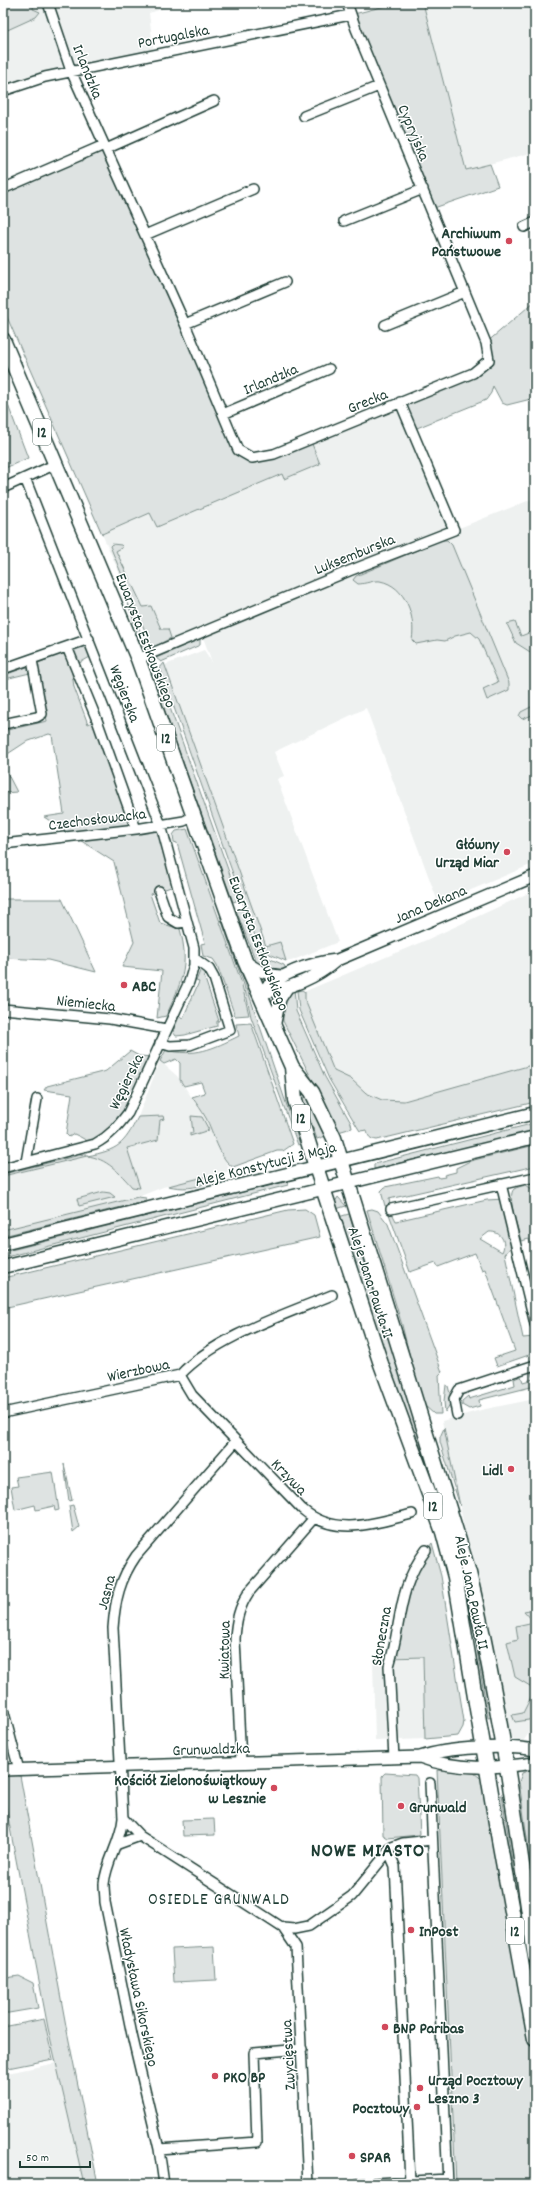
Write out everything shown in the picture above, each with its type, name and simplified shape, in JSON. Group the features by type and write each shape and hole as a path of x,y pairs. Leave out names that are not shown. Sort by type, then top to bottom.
{"main road":[{"name":"Ewarysta Estkowskiego","path":"3,340 138,659 245,961 292,1067 312,1092 334,1138 342,1161"},
{"name":"Ewarysta Estkowskiego","path":"292,1067 295,1100 316,1167"},
{"name":"Aleje Konstytucji 3 Maja","path":"3,1244 535,1113"},
{"path":"3,1268 347,1182 535,1137"},
{"name":"Aleje Jana Pawła II","path":"342,1161 347,1182 462,1547 480,1616 507,1766 535,1956"},
{"name":"Aleje Jana Pawła II","path":"316,1167 382,1364 443,1532 451,1562 463,1616 484,1749 535,2039"}],"street":[{"name":"Cypryjska","path":"346,3 486,343 489,360"},
{"name":"Irlandzka","path":"49,6 71,71 185,324 238,450 252,458"},
{"name":"Portugalska","path":"3,91 46,77 71,71 350,15"},
{"path":"304,116 379,86"},
{"path":"7,187 214,101"},
{"path":"145,235 253,189"},
{"path":"344,221 423,189"},
{"path":"524,226 535,222"},
{"path":"185,324 285,282"},
{"path":"384,325 465,292"},
{"name":"Grecka","path":"252,458 274,454 473,372 489,360"},
{"name":"Irlandzka","path":"223,414 329,369"},
{"name":"Luksemburska","path":"138,659 349,571 454,530 400,402"},
{"path":"3,488 56,464"},
{"name":"Węgierska","path":"3,1168 95,1144 108,1137 128,1113 189,982 194,958 194,948 161,825 25,478"},
{"path":"3,669 89,639"},
{"path":"67,647 97,720 136,828"},
{"path":"3,724 38,717 42,714 32,660"},
{"name":"Czechosłowacka","path":"3,844 161,825 184,821 194,816"},
{"name":"Jana Dekana","path":"259,993 283,976 317,962 337,960 535,876"},
{"path":"159,891 168,917 178,923 187,922"},
{"name":"Węgierska","path":"160,1043 170,1046 190,1045 230,1030 214,978 209,969 194,958"},
{"name":"Jana Dekana","path":"259,993 287,988 321,974 337,960"},
{"path":"245,961 259,972 283,976"},
{"path":"274,1027 280,999 287,988"},
{"name":"Niemiecka","path":"3,1009 110,1019 166,1029"},
{"path":"26,1162 37,1099"},
{"path":"391,1209 535,1177"},
{"path":"501,1184 535,1324"},
{"name":"Wierzbowa","path":"3,1413 180,1375 190,1364 244,1331 332,1295"},
{"path":"457,1416 454,1398 459,1390 535,1365"},
{"name":"Krzywa","path":"180,1375 192,1395 302,1509 314,1518 346,1528 359,1527 412,1514"},
{"name":"Jasna","path":"123,1818 113,1628 118,1589 123,1577 140,1551 236,1441"},
{"name":"Kwiatowa","path":"241,1762 235,1665 236,1622 240,1606 248,1592 314,1518"},
{"name":"Słoneczna","path":"394,1758 389,1666 393,1654 399,1614 405,1589 414,1569 426,1550"},
{"path":"3,1709 19,1770"},
{"name":"Grunwaldzka","path":"3,1770 420,1757 435,1752 484,1749 535,1750"},
{"name":"Grunwaldzka","path":"420,1757 449,1766 507,1766 535,1763"},
{"path":"358,2184 410,2181 448,2181 430,1783"},
{"path":"123,1818 140,1836 283,1928 294,1929 309,1926 352,1896 388,1850 403,1843 432,1840"},
{"name":"Władysława Sikorskiego","path":"123,1818 122,1832 106,1873 104,1884 105,1902 132,2035 159,2149 164,2184"},
{"path":"118,1844 140,1836"},
{"path":"388,1850 395,1866 410,2181"},
{"name":"Zwycięstwa","path":"283,1928 296,1947 308,2184"},
{"path":"159,2149 257,2142 254,2053 302,2049"}],"shaded area":[{"path":"3,3 34,3 33,9 40,12 36,17 3,32"},
{"path":"34,3 182,3 149,13 154,55 3,91 3,32 36,16 33,9"},
{"path":"397,3 423,3 466,170 490,164 498,186 431,209 350,15"},
{"path":"423,3 535,3 535,152 466,170"},
{"path":"104,145 238,450 252,458 310,439 320,464 284,479 282,474 157,527 150,513 102,534 3,308 3,189"},
{"path":"535,301 535,398 507,405 502,403 493,386 491,393 486,400 412,430 400,402 484,366 486,343"},
{"path":"3,392 28,458 3,469"},
{"path":"400,402 454,530 535,498 535,863 447,900 438,902 366,708 274,752 284,776 277,779 338,942 291,961 286,961 280,943 266,947 165,665 204,650 212,662 200,629 153,649 102,534 150,513 157,527 282,474 284,479 320,464 310,439"},
{"path":"441,540 447,540 452,545 509,683 509,690 487,700 483,689 498,682 479,639 471,632 455,636 445,641 437,640 416,644 412,640 412,622 407,604 397,589 380,581 358,584 353,580 356,576"},
{"path":"112,544 121,545 123,547 116,551 143,607 151,606 161,629 168,629 171,638 152,648 110,546"},
{"path":"128,603 147,647 143,646 140,642"},
{"path":"515,622 521,636 534,631 535,655 516,643 507,624"},
{"path":"200,639 200,645 161,662 156,658"},
{"path":"87,643 90,657 74,666 75,669 72,673 74,687 88,724 97,720 136,828 161,825 177,885 150,894 160,923 180,929 184,954 184,964 180,984 176,994 166,1016 157,1018 162,971 122,967 134,942 114,862 44,817 64,814 52,735 49,734 26,742 3,757 3,731 47,721 36,664"},
{"path":"164,663 266,946 280,942 286,961 260,950 160,668"},
{"path":"27,667 30,673 5,679 4,675"},
{"path":"153,678 160,680 239,900 233,902"},
{"path":"535,705 535,714 522,719 519,716 521,712"},
{"path":"3,765 17,792 3,793"},
{"path":"187,829 241,981 249,1015 235,1016 217,965 213,959 203,956 201,944 205,943 177,843 174,842 173,835 176,831"},
{"path":"535,890 535,1067 391,1107 373,1102 334,1075 301,993 424,941"},
{"path":"3,899 62,899 96,972 48,960 3,958"},
{"path":"242,909 257,953 284,965 286,969 274,972 257,964 236,910"},
{"path":"222,915 300,1144 298,1145 251,1017 244,985 220,916"},
{"path":"201,969 211,973 204,976 219,1021 217,1021 217,1026 176,1036 173,1032 179,1016 183,1018 199,982 196,981"},
{"path":"294,988 296,1011 325,1077 351,1123 352,1128 338,1132 283,1021 282,1005"},
{"path":"302,990 305,992 305,1000 334,1071 351,1079 366,1093 382,1100 404,1101 535,1064 535,1102 377,1140 371,1138 367,1130 360,1131 329,1079 299,1010 297,991"},
{"path":"251,1023 293,1144 283,1151 277,1151 233,1167 224,1158 206,1118 192,1097 205,1093 201,1082 184,1086 180,1080 180,1063 176,1059 164,1064 160,1061 166,1050 186,1053 204,1050 220,1045 239,1036 236,1024"},
{"path":"130,1051 139,1056 154,1057 128,1113 95,1144 74,1134 69,1137 66,1134 72,1094 44,1090 47,1086 106,1071"},
{"path":"160,1061 177,1076 206,1118 230,1171 163,1187 138,1197 3,1230 3,1176 87,1156 100,1159 117,1170 132,1187 140,1188 127,1148 158,1140 160,1120 163,1116 138,1117"},
{"path":"300,1084 326,1136 317,1139 298,1087"},
{"path":"163,1116 164,1119 160,1120 158,1140 127,1148 140,1188 132,1187 123,1177 106,1163 94,1157 87,1156 98,1154 119,1145 124,1140 138,1117"},
{"path":"191,1116 202,1117 209,1130 190,1136 190,1133 193,1133"},
{"path":"535,1123 535,1131 374,1169 374,1164"},
{"path":"535,1145 535,1166 389,1199 390,1205 385,1206 381,1191 385,1187 438,1176 439,1178 445,1177 444,1175 456,1172 456,1168 470,1161"},
{"path":"84,1154 87,1154 87,1156 3,1176 3,1174"},
{"path":"208,1176 208,1182 194,1187 179,1188 168,1186"},
{"path":"287,1181 288,1185 3,1258 3,1252"},
{"path":"526,1185 535,1191 535,1261 529,1239 521,1241 511,1199 514,1189"},
{"path":"103,1192 110,1193 115,1197 79,1206 77,1199"},
{"path":"138,1197 146,1198 146,1201 3,1236 3,1230"},
{"path":"338,1197 346,1206 336,1209 335,1202"},
{"path":"504,1199 516,1241 505,1254 523,1338 534,1337 535,1348 529,1355 497,1366 494,1358 515,1351 485,1269 482,1270 475,1253 438,1267 436,1263 410,1272 389,1214 392,1213 396,1221 487,1200","holes":["489,1232 497,1233 502,1238 504,1245 502,1252 480,1239"]},
{"path":"305,1209 314,1215 320,1237 3,1308 3,1278 288,1210"},
{"path":"372,1209 378,1211 388,1224 442,1372 439,1375 441,1414 434,1414 425,1406 413,1370 402,1325 367,1210"},
{"path":"349,1214 384,1328 406,1383 473,1607 493,1717 488,1718 470,1607 435,1497 361,1292 338,1217"},
{"path":"535,1371 535,1386 479,1400 480,1406 469,1409 462,1405 462,1401 468,1396 469,1399 515,1385 514,1379 521,1376 523,1382 533,1379 531,1372"},
{"path":"446,1385 448,1386 452,1401 445,1412 444,1401"},
{"path":"535,1399 535,1724 522,1743 513,1739 507,1730 442,1421 481,1410"},
{"path":"444,1428 460,1506 440,1442 440,1437"},
{"path":"64,1464 72,1500 69,1501"},
{"path":"53,1472 59,1510 55,1511 54,1506 36,1510 35,1505 15,1510 11,1487 18,1486 16,1477"},
{"path":"73,1505 79,1527 73,1532 69,1506"},
{"path":"432,1543 441,1576 464,1721 463,1727 458,1736 425,1739 423,1657 392,1658 396,1629 419,1560"},
{"path":"535,1609 535,1689 515,1677 507,1642 518,1639 516,1626 534,1622 524,1611"},
{"path":"423,1657 425,1739 375,1741 373,1661"},
{"path":"535,1689 535,1719 515,1722 512,1715 523,1713"},
{"path":"535,1768 535,1893 519,1782 522,1773"},
{"path":"19,1770 66,2026 98,2184 84,2184 48,2028 3,1791 3,1771"},
{"path":"437,1770 474,1773 484,1781 535,2067 535,2184 456,2184"},
{"name":"Grunwald","path":"385,1773 415,1775 417,1778 420,1834 388,1838 383,1835 382,1776"},
{"path":"502,1795 512,1861 535,1978 535,2022 497,1796"},
{"path":"214,1819 215,1835 183,1836 182,1820"},
{"path":"214,1947 216,1980 174,1982 172,1949"},
{"path":"19,1976 33,1983 38,2008 3,2014 3,1984 6,1978"},
{"path":"44,2019 53,2059 3,2069 3,2027"},
{"path":"56,2063 84,2184 3,2184 3,2074"}],"place":[{"name":"Archiwum Państwowe","path":"509,241"},
{"name":"Główny Urząd Miar","path":"507,852"},
{"name":"ABC","path":"124,985"},
{"name":"Lidl","path":"511,1469"},
{"name":"Kościół Zielonoświątkowy w Lesznie","path":"274,1788"},
{"name":"Grunwald","path":"401,1806"},
{"name":"InPost","path":"411,1930"},
{"name":"BNP Paribas","path":"385,2027"},
{"name":"PKO BP","path":"215,2076"},
{"name":"Urząd Pocztowy Leszno 3","path":"420,2088"},
{"name":"Pocztowy","path":"417,2107"},
{"name":"SPAR","path":"352,2156"}],"district":[{"name":"NOWE MIASTO","path":"368,1849"},
{"name":"OSIEDLE GRUNWALD","path":"219,1898"}]}
